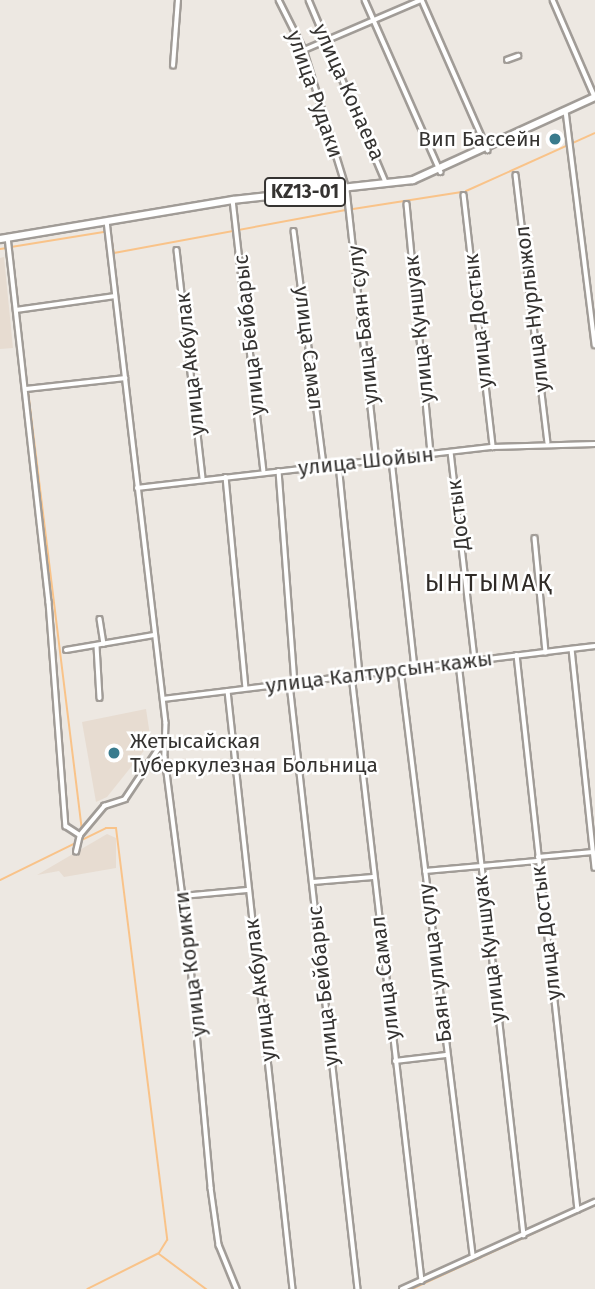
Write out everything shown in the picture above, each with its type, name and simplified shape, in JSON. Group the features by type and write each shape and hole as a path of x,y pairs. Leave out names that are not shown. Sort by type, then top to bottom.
{"main road":[{"name":"KZ13-01","path":"0,239 233,200 347,190 441,172 595,97"}],"street":[{"path":"173,66 178,0"},
{"name":"улица Рудаки","path":"279,0 304,50 347,190"},
{"name":"улица Конаева","path":"309,0 386,184"},
{"path":"366,0 441,172"},
{"path":"304,50 422,0 488,150"},
{"path":"553,0 595,97"},
{"path":"507,60 517,56"},
{"path":"566,111 573,143 595,345"},
{"name":"улица Нурлыжол","path":"516,175 548,442"},
{"name":"улица Баян сулу","path":"347,190 377,461"},
{"name":"улица Достык","path":"464,195 492,447"},
{"name":"улица Бейбарыс","path":"233,200 264,470"},
{"name":"улица Куншуак","path":"407,204 432,454"},
{"name":"улица Корикти","path":"107,221 163,699 164,741 219,1245 237,1289"},
{"name":"улица Самал","path":"294,231 324,466"},
{"path":"8,237 26,389 66,826 80,838"},
{"name":"улица Акбулак","path":"177,250 203,478"},
{"path":"17,310 115,296"},
{"path":"26,389 125,378"},
{"name":"улица Шойын","path":"137,488 264,470 279,471 392,460 492,447 548,442 595,444"},
{"name":"Достык","path":"451,452 475,661"},
{"path":"392,460 415,668"},
{"path":"339,464 360,674"},
{"path":"279,471 293,683"},
{"path":"226,477 246,688"},
{"path":"535,538 546,652"},
{"path":"100,619 104,644"},
{"path":"65,650 154,635"},
{"path":"97,646 100,698"},
{"name":"улица Калтурсын кажы","path":"163,699 595,646"},
{"path":"572,649 595,868"},
{"name":"улица Достык","path":"517,655 537,859 578,1210"},
{"name":"улица Куншуак","path":"459,663 479,866 524,1236"},
{"name":"Баян улица сулу","path":"401,670 446,1055 473,1255"},
{"name":"улица Самал","path":"352,675 373,877 422,1281"},
{"name":"улица Бейбарыс","path":"293,683 312,882 358,1289"},
{"name":"улица Акбулак","path":"228,691 293,1289"},
{"path":"76,852 80,838 104,806 125,799 164,741"},
{"path":"425,871 594,852"},
{"path":"312,882 373,877"},
{"path":"181,896 248,890"},
{"path":"395,1061 446,1055"},
{"path":"402,1289 595,1202"}],"shaded area":[{"path":"4,257 13,348 0,349 0,258"},
{"name":"Жетысайская Туберкулезная Больница","path":"146,709 151,742 107,797 96,802 82,722"},
{"path":"107,834 116,838 116,868 64,877 59,871 37,875"}],"waterway":[{"path":"466,191 595,133"},
{"path":"353,209 462,192"},
{"path":"11,247 110,231 114,253 347,210"},
{"path":"0,249 7,248"},
{"path":"20,324 27,387"},
{"path":"28,391 82,828"},
{"path":"0,880 106,828 116,828 167,1240 159,1253 87,1289"},
{"path":"412,1289 595,1205"},
{"path":"159,1254 206,1289"}],"place":[{"name":"Вип Бассейн","path":"555,139"},
{"name":"Жетысайская Туберкулезная Больница","path":"114,753"}],"district":[{"name":"ЫНТЫМАҚ","path":"489,584"}]}
